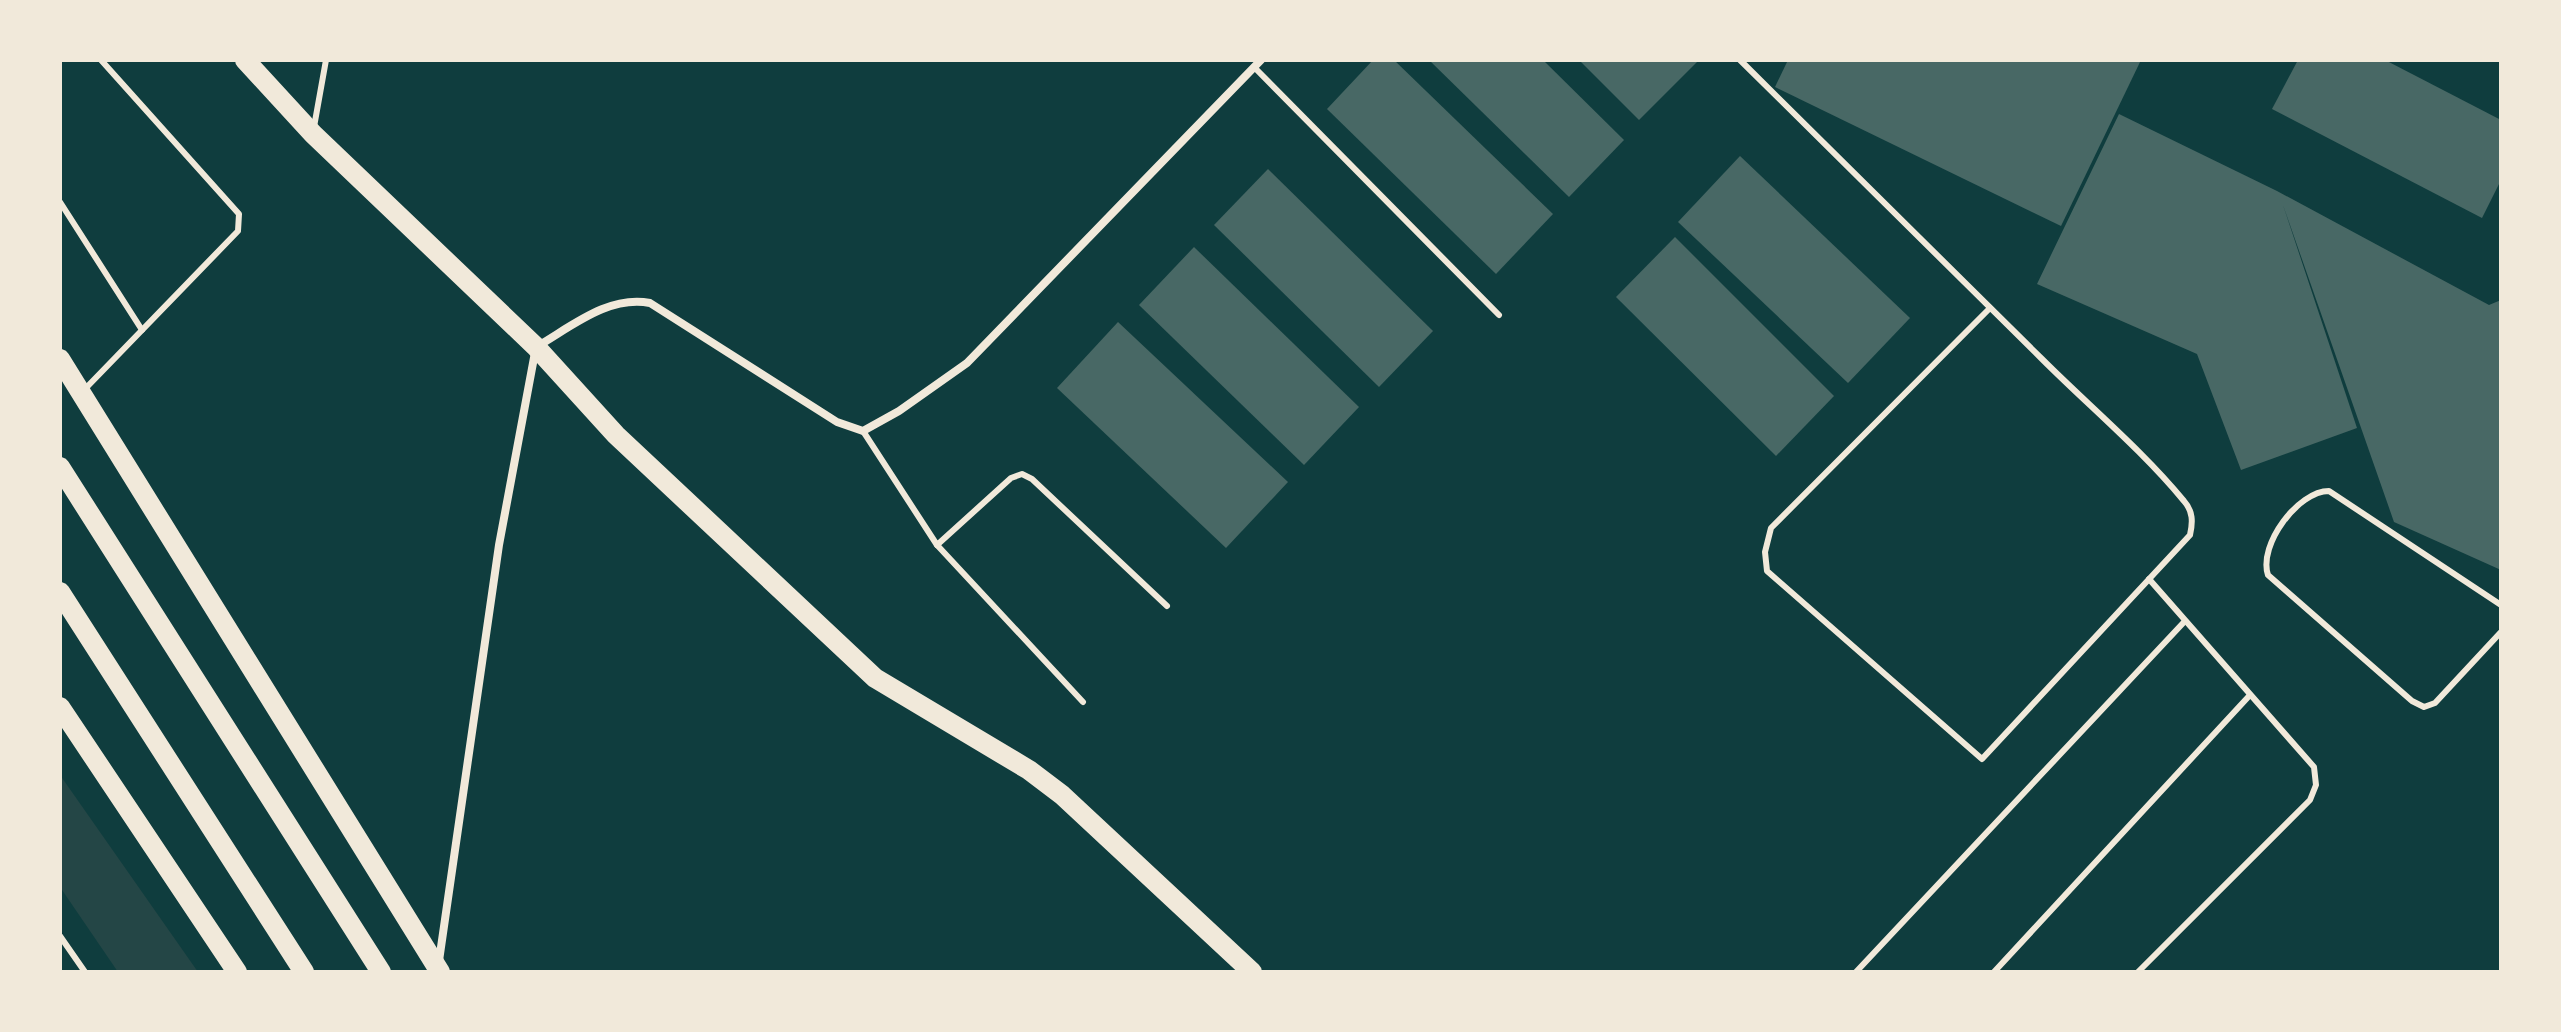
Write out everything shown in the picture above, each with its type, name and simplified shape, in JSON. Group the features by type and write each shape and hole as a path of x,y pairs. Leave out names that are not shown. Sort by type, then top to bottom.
{"main road":[{"path":"245,60 313,134 536,347 616,435 875,678 1029,770 1062,795 1252,972"},
{"path":"60,359 439,970"},
{"path":"60,467 381,972"},
{"path":"60,592 304,972"},
{"path":"60,707 237,972"}],"street":[{"path":"439,970 499,545 536,347 609,305 631,299 650,303 837,422 863,431 899,411 967,363 1258,63"}],"lane":[{"path":"81,393 238,231 240,221 239,214 101,60"},
{"path":"313,134 326,60"},
{"path":"1740,60 1990,308 2186,503 2193,520 2190,535 1982,759 1767,571 1765,552 1771,528 1990,308"},
{"path":"1258,63 1499,315"},
{"path":"60,202 142,330"},
{"path":"863,431 937,545 1083,702"},
{"path":"937,545 1011,478 1022,474 1032,479 1167,606"},
{"path":"2501,605 2329,491 2315,491 2304,498 2267,549 2264,563 2268,575 2412,701 2424,707 2435,703 2501,632"},
{"path":"2138,972 2310,800 2316,785 2314,767 2149,579"},
{"path":"1856,972 2185,621"},
{"path":"1994,972 2250,695"},
{"path":"60,936 85,972"}],"shaded area":[{"path":"60,775 198,972 118,972 60,887"}],"building":[{"path":"1373,60 1394,60 1553,214 1496,274 1327,109"},
{"path":"1429,60 1543,60 1624,140 1569,197"},
{"path":"1579,60 1695,60 1697,62 1639,120"},
{"path":"1788,60 2141,60 2061,226 1775,87"},
{"path":"2298,60 2385,60 2501,120 2501,180 2482,218 2272,109"},
{"path":"2119,114 2277,191 2489,305 2501,300 2501,570 2394,522 2283,205 2357,428 2241,470 2197,354 2037,284"},
{"path":"1740,156 1910,318 1848,383 1678,222"},
{"path":"1268,169 1433,331 1379,387 1214,225"},
{"path":"1675,237 1834,396 1776,456 1616,297"},
{"path":"1194,247 1359,407 1304,465 1139,305"},
{"path":"1118,322 1288,482 1226,548 1057,388"}]}
